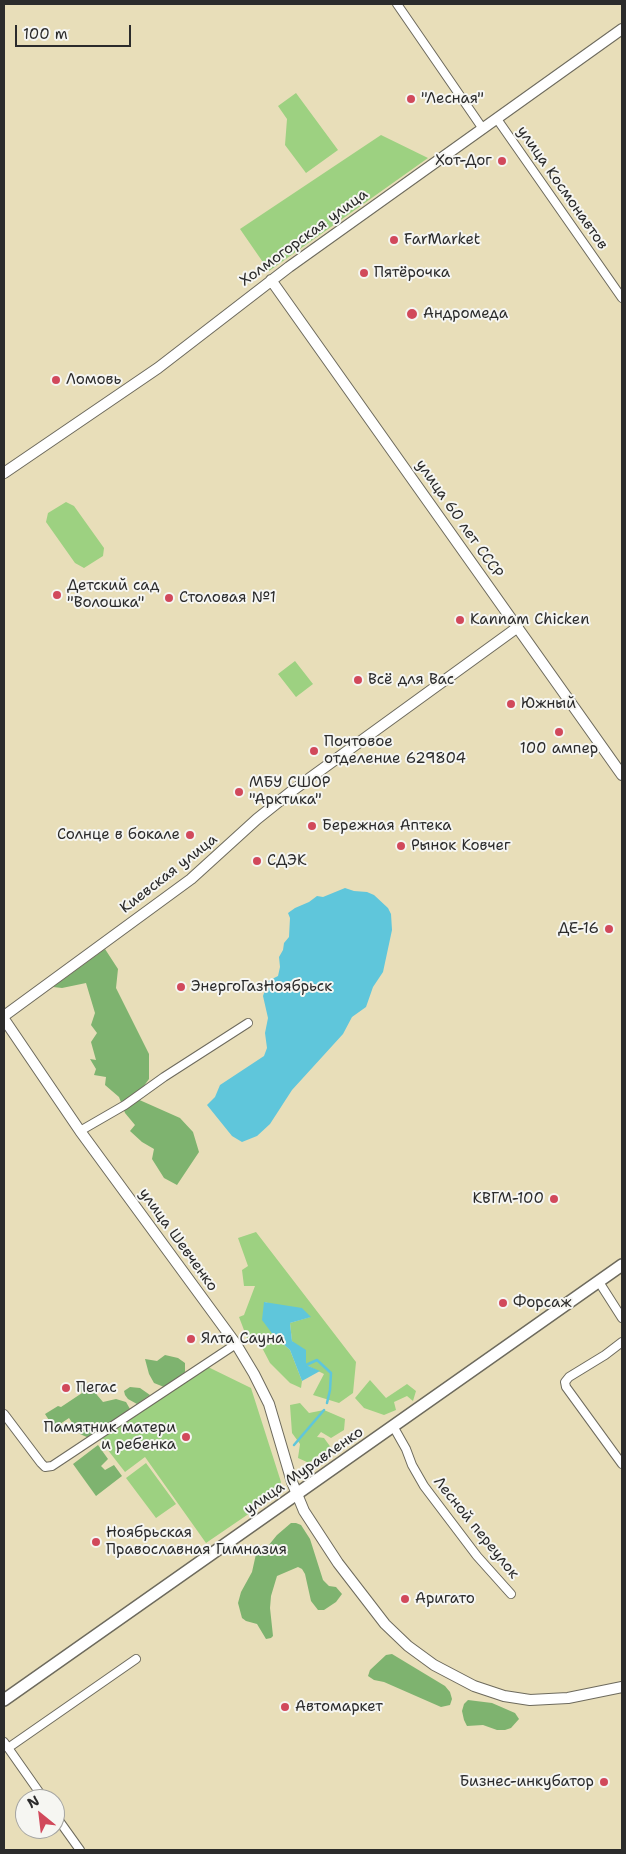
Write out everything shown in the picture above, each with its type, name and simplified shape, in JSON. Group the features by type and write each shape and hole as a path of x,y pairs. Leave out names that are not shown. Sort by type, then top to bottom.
{"main road":[{"name":"улица Муравленко","path":"4,1700 622,1265"}],"street":[{"path":"397,4 483,129"},
{"name":"Холмогорская улица","path":"4,473 158,368 271,280 622,29"},
{"name":"улица Космонавтов","path":"497,119 622,298"},
{"name":"улица 60 лет СССР","path":"271,280 622,775"},
{"name":"Киевская улица","path":"4,1018 191,879 263,814 292,791 518,627"},
{"name":"улица Шевченко","path":"4,1018 80,1131 236,1344 254,1374 268,1404 296,1495 304,1511 322,1540 370,1607 408,1646 434,1665 474,1686 530,1700 588,1696 622,1687"},
{"path":"80,1131 125,1105 164,1077 248,1023"},
{"path":"599,1282 622,1318"},
{"path":"622,1342 599,1360 569,1377 565,1382 622,1464"},
{"path":"4,1414 41,1463 45,1467 52,1466 236,1344"},
{"name":"Лесной переулок","path":"393,1426 424,1486 477,1556 511,1594"},
{"path":"37,1789 6,1745 136,1659"},
{"path":"65,1828 80,1850"}],"green space":[{"path":"296,93 338,150 306,173 285,145 287,119 278,106"},
{"path":"381,135 428,158 269,271 240,229"},
{"path":"66,502 74,506 104,548 103,556 84,568 75,563 46,522 48,513"},
{"path":"295,661 313,684 296,697 278,674"},
{"path":"105,949 118,969 116,988 149,1054 149,1079 135,1098 180,1118 193,1132 199,1152 177,1185 164,1178 152,1159 154,1149 142,1142 130,1131 135,1125 125,1113 119,1097 105,1085 106,1077 94,1075 96,1069 90,1059 96,1060 91,1042 97,1033 91,1025 95,1013 86,983 62,988 53,987"},
{"path":"256,1232 356,1362 353,1393 339,1403 313,1395 324,1374 306,1365 292,1341 290,1323 310,1317 265,1302 274,1336 290,1350 302,1381 301,1388 290,1383 270,1363 258,1340 247,1338 239,1317 244,1315 255,1286 244,1286 242,1270 248,1266 238,1238"},
{"path":"165,1355 178,1358 185,1363 185,1372 164,1387 154,1383 149,1374 145,1359 157,1361"},
{"path":"208,1367 251,1388 281,1482 279,1491 269,1500 206,1543 145,1457 125,1472 100,1440"},
{"path":"370,1380 386,1398 407,1384 416,1391 413,1401 407,1396 394,1402 396,1410 384,1415 364,1408 355,1398"},
{"path":"86,1382 103,1402 116,1399 126,1402 130,1409 89,1438 80,1434 69,1418 54,1428 45,1414 58,1406 61,1407 82,1393 79,1386"},
{"path":"130,1387 140,1388 150,1395 137,1404 125,1395 124,1391"},
{"path":"300,1403 309,1413 324,1410 345,1419 344,1430 331,1438 321,1432 317,1437 324,1438 332,1449 321,1453 309,1463 298,1458 300,1444 292,1433 290,1405"},
{"path":"98,1445 108,1459 101,1466 105,1470 114,1465 122,1476 96,1496 73,1464"},
{"path":"146,1463 176,1504 156,1518 126,1478"},
{"path":"291,1523 301,1525 310,1539 323,1580 329,1586 336,1587 342,1594 336,1602 324,1610 318,1610 311,1601 305,1574 302,1569 298,1567 277,1576 271,1596 270,1608 273,1636 266,1639 257,1624 242,1618 238,1603 241,1592 252,1572 256,1554 268,1546"},
{"path":"392,1654 445,1686 450,1692 452,1699 450,1705 441,1707 368,1676 370,1670 386,1655"},
{"path":"468,1700 492,1703 515,1713 519,1719 511,1728 505,1730 497,1730 483,1725 467,1726 462,1711 464,1704"}],"water":[{"path":"345,888 374,895 388,908 391,914 392,930 383,972 373,987 366,1007 352,1017 343,1034 292,1090 270,1124 257,1136 242,1142 232,1136 207,1105 215,1097 220,1085 264,1056 267,1048 265,1033 268,1018 263,996 268,981 278,976 280,967 279,957 284,943 289,937 290,918 288,913 317,896 323,897"},
{"path":"264,1302 302,1308 311,1317 290,1323 292,1341 306,1350 306,1365 320,1371 302,1381 290,1350 274,1336 262,1320"}],"waterway":[{"path":"306,1365 317,1360 331,1373 327,1403"},
{"path":"294,1445 324,1410"}],"place":[{"name":"\"Лесная\"","path":"411,99"},
{"name":"Хот-Дог","path":"502,161"},
{"name":"FarMarket","path":"394,240"},
{"name":"Пятёрочка","path":"364,273"},
{"name":"Андромеда","path":"412,314"},
{"name":"Ломовь","path":"56,380"},
{"name":"Детский сад \"Волошка\"","path":"57,595"},
{"name":"Столовая №1","path":"169,598"},
{"name":"Kannam Chicken","path":"460,620"},
{"name":"Всё для Вас","path":"358,680"},
{"name":"Южный","path":"511,704"},
{"name":"100 ампер","path":"559,732"},
{"name":"Почтовое отделение 629804","path":"314,751"},
{"name":"МБУ СШОР \"Арктика\"","path":"239,792"},
{"name":"Бережная Аптека","path":"312,826"},
{"name":"Солнце в бокале","path":"190,835"},
{"name":"Рынок Ковчег","path":"401,846"},
{"name":"СДЭК","path":"257,861"},
{"name":"ДЕ-16","path":"609,929"},
{"name":"ЭнергоГазНоябрьск","path":"181,987"},
{"name":"КВГМ-100","path":"554,1199"},
{"name":"Форсаж","path":"503,1303"},
{"name":"Ялта Сауна","path":"191,1339"},
{"name":"Пегас","path":"66,1388"},
{"name":"Памятник матери и ребенка","path":"186,1437"},
{"name":"Ноябрьская Православная Гимназия","path":"96,1542"},
{"name":"Аригато","path":"405,1599"},
{"name":"Автомаркет","path":"285,1707"},
{"name":"Бизнес-инкубатор","path":"604,1782"}]}
